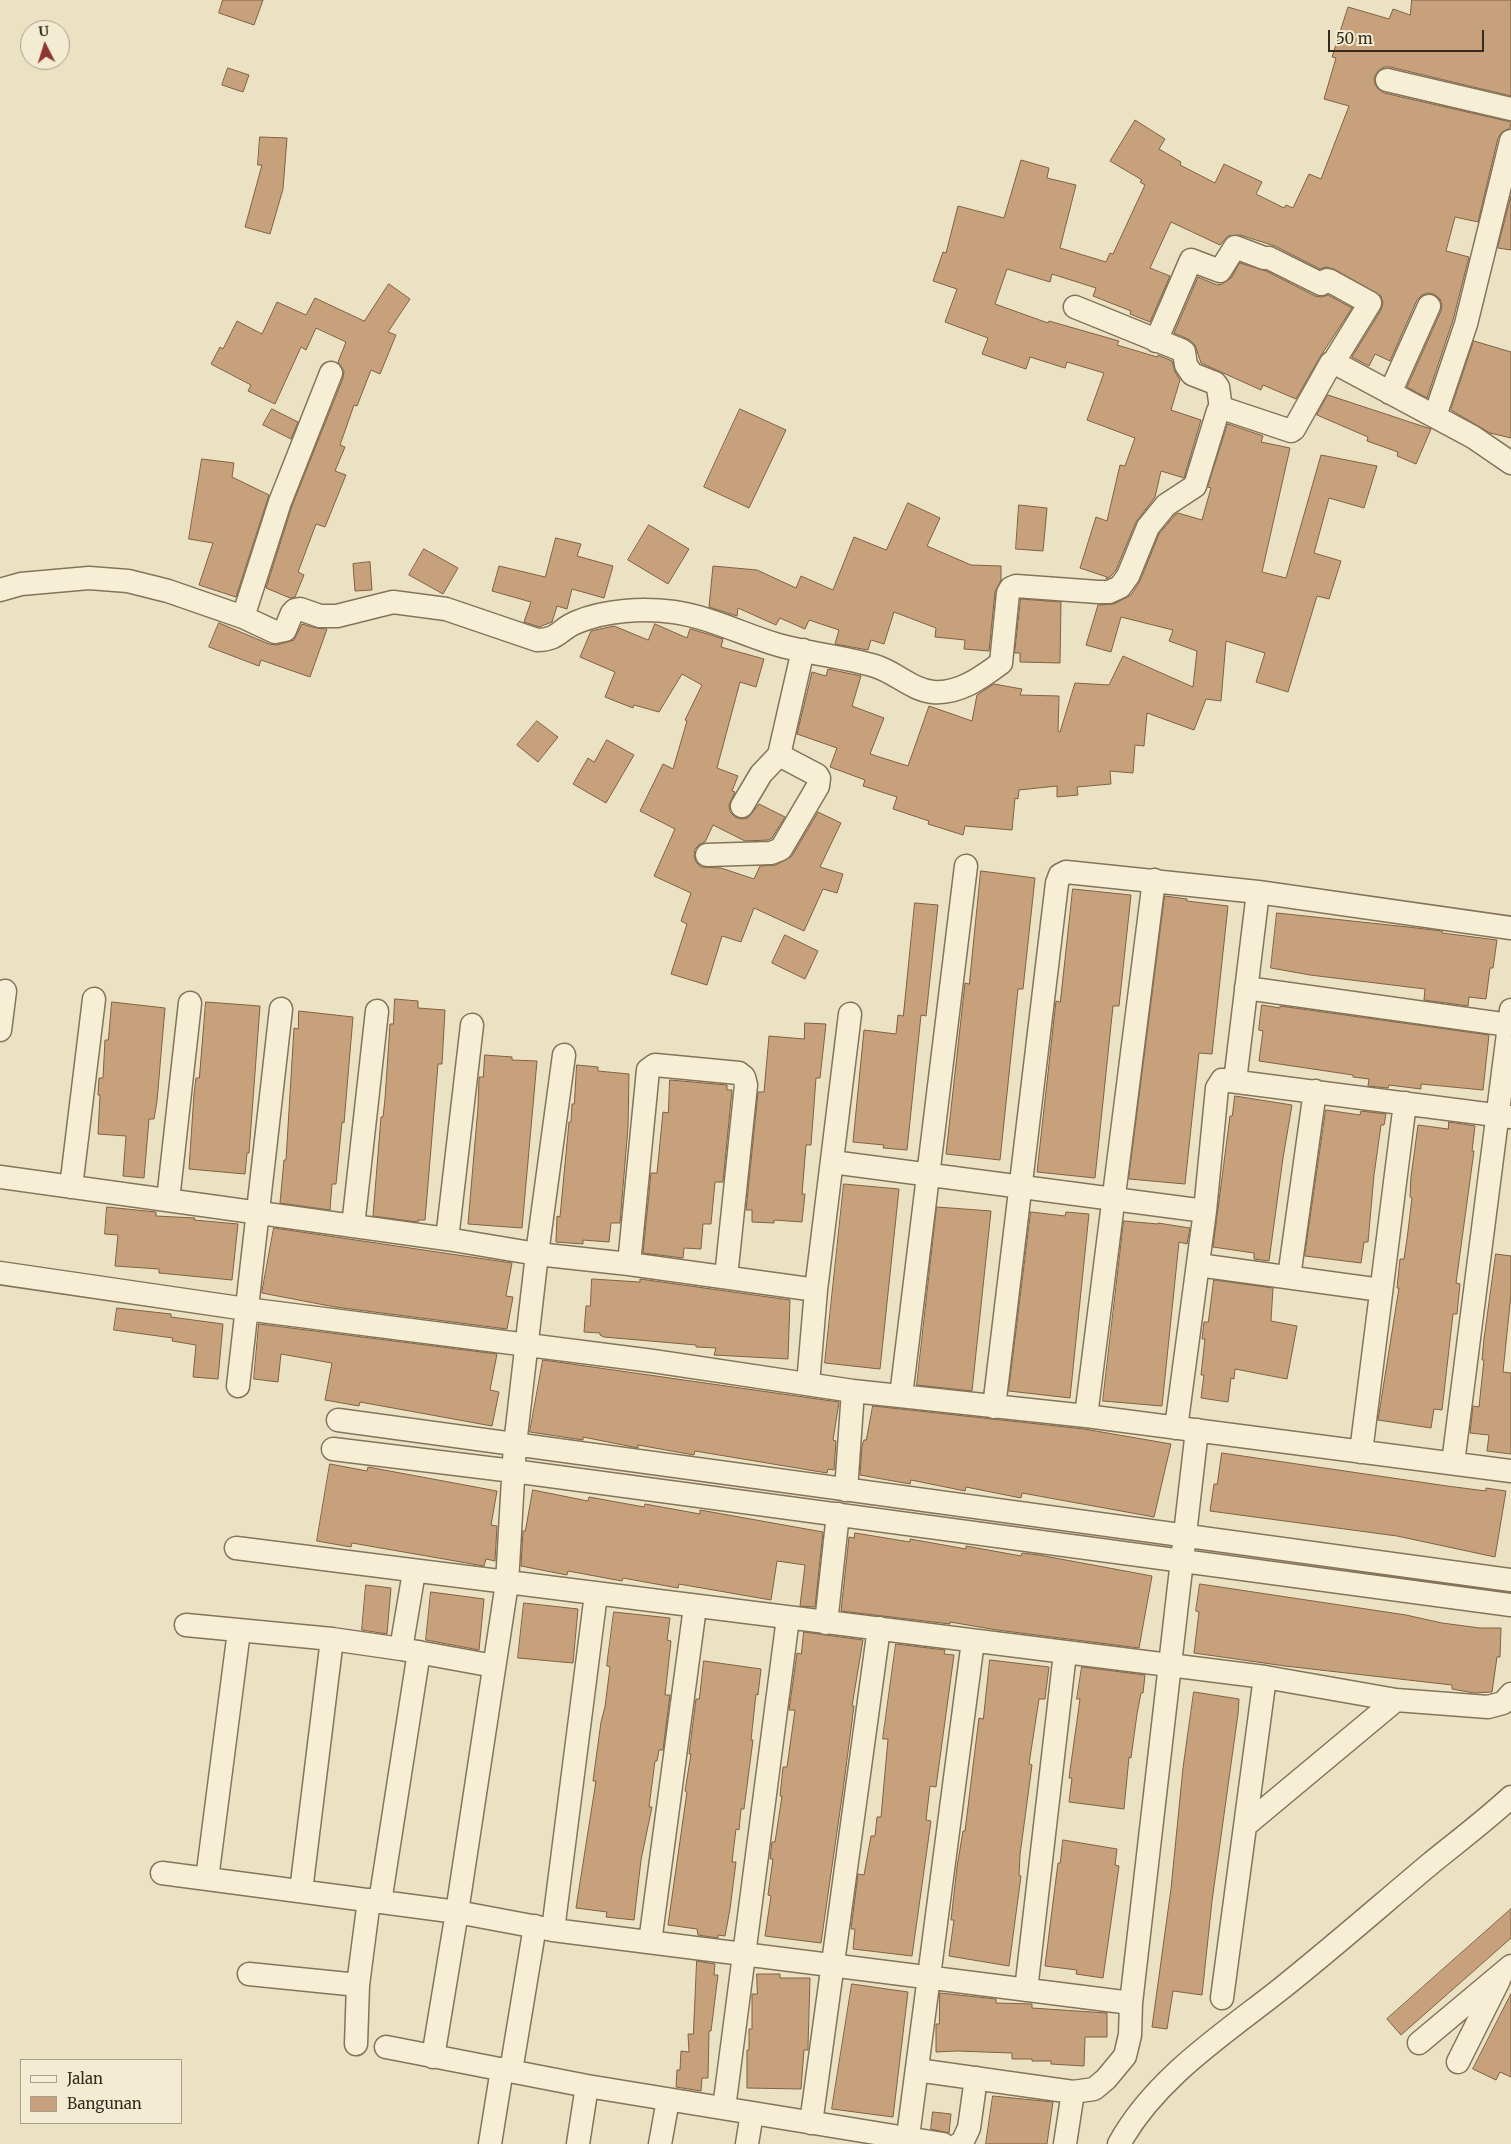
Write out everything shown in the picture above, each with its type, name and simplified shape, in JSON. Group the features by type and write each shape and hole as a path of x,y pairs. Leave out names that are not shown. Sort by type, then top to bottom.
{"street":[{"path":"1387,80 1511,109"},
{"path":"1435,416 1466,324 1511,141"},
{"path":"1156,340 1191,260 1220,270 1235,247 1264,258 1269,258 1321,284 1327,280 1330,281 1370,303 1333,363 1328,366 1294,429 1290,431 1221,409"},
{"path":"1390,393 1429,306"},
{"path":"0,590 21,584 89,578 128,581 168,591 243,617 275,632 285,630 295,610 300,609 320,616 337,616 393,602 446,609 537,640 548,640 574,623 603,614 673,612 696,617 777,645 876,666 920,689 932,692 963,687 980,679 1001,663 1008,593 1011,588 1016,586 1109,592 1120,587 1128,576 1148,526 1166,505 1189,492 1195,486 1216,414 1221,409 1220,392 1215,384 1192,374 1188,370 1184,352 1075,307"},
{"path":"1333,363 1473,437 1511,463"},
{"path":"243,617 280,502 331,373"},
{"path":"742,806 761,774 779,756 803,650"},
{"path":"707,856 771,853 783,847 818,786 819,780 817,775 779,756"},
{"path":"901,1396 966,866"},
{"path":"994,1407 1057,883 1060,875 1066,872 1258,892 1511,928"},
{"path":"1086,1416 1112,1198 1154,880"},
{"path":"1235,1081 1258,892"},
{"path":"1246,988 1510,1018 1504,1116 1453,1463"},
{"path":"0,1030 5,991"},
{"path":"71,1186 94,999"},
{"path":"168,1200 190,1003"},
{"path":"238,1386 281,1009"},
{"path":"354,1226 377,1012"},
{"path":"808,1384 816,1290 850,1014"},
{"path":"447,1239 472,1025"},
{"path":"434,2057 507,1583 513,1471 526,1345 564,1055"},
{"path":"629,1264 648,1070 655,1065 739,1073 744,1077 746,1085 726,1277"},
{"path":"917,2070 1073,2092 1094,2089 1106,2079 1125,2056 1130,2035 1131,2003 1185,1535 1186,1429 1198,1265 1217,1088 1222,1080 1235,1081 1504,1116"},
{"path":"1289,1277 1314,1091"},
{"path":"1361,1452 1405,1103"},
{"path":"832,1162 1205,1211"},
{"path":"0,1177 447,1239 537,1254 629,1264 816,1290"},
{"path":"1198,1265 1381,1290"},
{"path":"0,1273 246,1309 653,1361 853,1391 1086,1416 1511,1471"},
{"path":"846,1490 853,1391"},
{"path":"338,1420 1511,1580"},
{"path":"333,1449 838,1514 1511,1605"},
{"path":"826,1623 838,1514"},
{"path":"236,1548 414,1572 879,1628 1265,1678 1396,1700 1488,1707 1503,1703 1511,1694"},
{"path":"356,2044 358,1985 374,1901 410,1650 414,1572"},
{"path":"490,2144 506,2070 544,1928 596,1594"},
{"path":"650,1942 695,1607"},
{"path":"724,2108 788,1618"},
{"path":"186,1625 332,1639 410,1650 494,1666"},
{"path":"811,2122 879,1628"},
{"path":"207,1879 240,1631"},
{"path":"301,1891 332,1639"},
{"path":"908,2140 973,1641"},
{"path":"1026,1990 1065,1652"},
{"path":"1222,1998 1265,1678"},
{"path":"1246,1826 1396,1700"},
{"path":"1119,2144 1125,2132 1151,2099 1182,2068 1299,1974 1438,1857 1488,1819 1511,1797"},
{"path":"162,1873 457,1912 544,1928 1131,2003"},
{"path":"1419,2043 1507,1969"},
{"path":"1458,2062 1507,1969"},
{"path":"249,1974 358,1985"},
{"path":"386,2046 587,2086 811,2122 843,2136 943,2144"},
{"path":"959,2144 962,2143 969,2128 976,2078"},
{"path":"578,2144 587,2086"},
{"path":"1065,2144 1073,2092"},
{"path":"660,2144 668,2100"},
{"path":"747,2144 752,2113"}],"building":[{"path":"223,0 263,0 254,25 219,13"},
{"path":"1412,0 1511,0 1511,96 1390,67 1384,67 1378,71 1374,78 1378,89 1384,93 1511,122 1510,128 1502,132 1498,138 1478,222 1455,217 1446,251 1469,257 1453,320 1427,398 1407,387 1441,311 1440,299 1434,294 1422,295 1417,300 1390,361 1375,354 1369,366 1352,357 1381,310 1383,303 1381,296 1334,269 1326,267 1320,269 1275,246 1240,235 1228,236 1220,245 1171,222 1150,268 1170,276 1150,322 1130,314 1131,311 1093,296 1096,288 1052,274 1050,282 1007,269 995,304 1048,323 1049,321 1119,341 1117,345 1157,357 1158,355 1172,361 1175,372 1180,380 1171,410 1201,420 1184,478 1161,471 1155,497 1136,522 1116,570 1106,579 1107,577 1080,568 1096,517 1107,521 1120,465 1125,466 1135,438 1087,420 1104,373 1067,362 1065,368 1030,357 1026,369 982,354 988,338 945,322 957,289 933,281 943,252 946,253 958,206 1004,218 1021,160 1049,168 1047,178 1076,185 1060,248 1106,262 1110,253 1113,254 1145,185 1140,182 1142,180 1110,161 1135,120 1165,139 1159,149 1181,162 1180,165 1215,183 1224,164 1262,182 1256,194 1284,208 1286,205 1293,208 1309,174 1321,179 1349,106 1324,99 1336,58 1332,57 1348,7 1389,19 1393,9 1410,15"},
{"path":"228,68 249,75 243,92 222,85"},
{"path":"260,137 287,138 283,189 270,234 245,227 262,165 258,165"},
{"path":"1511,196 1511,250 1498,248"},
{"path":"1240,263 1266,271 1315,296 1328,295 1352,308 1320,357 1296,399 1263,385 1261,390 1201,363 1195,345 1188,339 1174,333 1198,277 1217,285 1222,284 1231,278"},
{"path":"389,284 410,299 388,332 396,335 380,374 371,370 357,406 354,405 340,445 345,447 335,471 346,475 325,527 316,524 298,572 304,575 295,597 290,598 266,588 292,506 343,378 344,371 338,362 346,342 316,328 306,350 301,347 275,404 248,391 251,385 211,364 220,347 223,349 237,321 262,334 277,302 306,315 315,298 364,321"},
{"path":"1474,341 1511,352 1511,438 1490,433 1451,410"},
{"path":"1328,395 1431,429 1416,464 1397,456 1398,452 1367,441 1368,437 1317,415"},
{"path":"272,409 298,422 291,439 263,425"},
{"path":"740,409 786,430 749,508 704,487"},
{"path":"1228,424 1263,436 1261,442 1290,448 1262,572 1286,578 1321,455 1377,466 1364,508 1329,498 1314,553 1341,561 1329,599 1317,596 1288,692 1256,682 1265,653 1226,641 1221,701 1206,699 1194,730 1147,713 1144,746 1135,745 1133,773 1110,771 1111,784 1077,787 1078,795 1057,797 1057,786 1019,790 1018,799 1015,798 1012,830 965,826 963,835 928,824 929,821 893,809 897,797 863,786 865,780 830,767 837,748 797,734 812,672 826,676 828,669 861,676 852,706 884,718 870,754 908,766 929,706 972,721 977,695 994,684 1022,689 1020,695 1059,696 1058,731 1060,732 1075,683 1109,685 1123,656 1193,687 1197,651 1169,641 1173,630 1121,617 1111,652 1086,645 1098,605 1114,604 1131,595 1140,581 1159,534 1175,515 1178,513 1202,520 1211,488 1208,487"},
{"path":"202,459 234,463 232,477 269,495 236,597 199,585 213,543 189,539"},
{"path":"908,503 940,518 927,546 971,565 1001,566 1001,580 995,592 989,651 964,649 965,640 935,637 936,628 894,612 884,644 871,640 868,650 835,644 839,630 809,620 805,629 780,618 776,625 738,608 737,616 709,607 713,566 757,570 796,588 801,576 833,590 854,537 886,550"},
{"path":"1019,505 1047,508 1043,551 1016,549"},
{"path":"649,525 689,549 668,584 628,560"},
{"path":"556,538 581,544 577,556 613,566 604,598 572,589 567,609 557,606 552,622 539,627 524,622 531,602 492,591 499,566 545,577"},
{"path":"424,549 458,568 443,594 409,575"},
{"path":"370,562 372,590 355,591 353,564"},
{"path":"1021,599 1061,602 1060,663 1020,662 1020,653 1015,653"},
{"path":"219,623 269,644 277,645 294,640 302,624 327,629 310,677 261,660 259,666 209,647"},
{"path":"655,624 687,638 690,629 708,634 723,639 721,647 764,659 756,687 740,682 717,768 738,776 732,791 735,792 729,805 730,812 735,817 741,819 748,818 759,804 785,817 772,838 768,840 745,841 713,825 705,842 695,849 694,856 696,862 701,867 721,868 754,879 760,866 776,865 792,856 818,812 841,823 820,867 843,874 837,893 823,889 804,931 754,908 741,942 722,936 707,985 671,974 687,924 681,921 691,893 654,876 675,829 640,811 663,764 673,769 687,721 685,720 702,685 682,674 659,712 634,705 633,708 605,697 615,672 580,657 591,631 614,626 648,640"},
{"path":"537,721 558,737 538,762 517,745"},
{"path":"607,740 634,755 606,803 573,784 588,758 594,762"},
{"path":"981,871 1035,878 1023,989 1018,989 1000,1160 946,1154 965,983 969,984"},
{"path":"1073,889 1131,895 1119,1006 1113,1006 1095,1178 1037,1172 1056,1001 1060,1002"},
{"path":"1165,896 1228,906 1212,1054 1199,1053 1185,1184 1129,1179"},
{"path":"915,903 938,905 926,1016 921,1015 907,1150 883,1148 884,1145 853,1142 864,1030 896,1034 898,1015 903,1016"},
{"path":"1277,913 1442,931 1442,933 1497,940 1493,968 1490,968 1486,999 1469,997 1468,1006 1424,1000 1425,989 1310,975 1271,968"},
{"path":"785,935 818,951 805,979 772,963"},
{"path":"395,999 418,1001 418,1008 445,1010 442,1064 438,1064 425,1220 418,1220 418,1222 373,1216 381,1117 383,1117 385,1099 390,1024 393,1024"},
{"path":"112,1002 165,1008 157,1101 154,1119 149,1119 144,1178 123,1176 126,1136 98,1134 99,1078 103,1078 105,1040 108,1040"},
{"path":"206,1002 260,1006 249,1153 247,1153 245,1174 189,1169 194,1094 196,1078 199,1078"},
{"path":"1262,1005 1489,1035 1483,1090 1421,1084 1421,1089 1389,1085 1388,1088 1368,1086 1369,1079 1353,1077 1353,1075 1259,1061 1263,1031 1259,1030"},
{"path":"299,1011 353,1017 344,1123 342,1122 336,1184 332,1184 330,1210 280,1203 284,1160 286,1160 294,1028 298,1029"},
{"path":"805,1023 826,1024 820,1078 816,1078 811,1145 806,1145 802,1194 805,1194 802,1222 774,1220 774,1223 752,1222 752,1210 746,1210 758,1092 764,1092 769,1036 804,1039"},
{"path":"485,1055 512,1057 512,1060 537,1061 522,1228 468,1224 479,1077 483,1077"},
{"path":"577,1065 598,1067 598,1071 629,1074 628,1127 620,1223 611,1223 609,1242 583,1240 583,1244 556,1242 557,1216 560,1217 569,1122 571,1122 572,1104 574,1104"},
{"path":"670,1080 727,1085 727,1090 732,1090 723,1182 715,1182 711,1224 703,1224 701,1249 684,1248 683,1258 643,1253 651,1173 657,1173 663,1112 668,1113"},
{"path":"1235,1096 1292,1105 1269,1261 1254,1259 1254,1253 1213,1247 1230,1116 1232,1116"},
{"path":"1326,1110 1360,1115 1361,1111 1386,1114 1384,1125 1381,1125 1368,1242 1364,1242 1361,1263 1305,1256"},
{"path":"1449,1122 1475,1126 1472,1151 1474,1151 1456,1283 1460,1284 1457,1314 1453,1314 1442,1410 1434,1409 1431,1428 1378,1420 1399,1288 1397,1288 1400,1259 1404,1259 1407,1239 1412,1198 1410,1197 1411,1177 1418,1125 1448,1129"},
{"path":"844,1184 899,1189 880,1369 825,1363"},
{"path":"107,1207 156,1212 156,1216 195,1218 194,1220 238,1224 232,1280 159,1273 159,1269 115,1266 118,1235 105,1234"},
{"path":"937,1207 991,1211 972,1391 917,1385"},
{"path":"1031,1212 1065,1216 1066,1212 1089,1214 1070,1398 1009,1391"},
{"path":"1124,1221 1158,1223 1190,1228 1187,1244 1179,1242 1162,1406 1103,1401"},
{"path":"274,1228 512,1263 506,1296 513,1297 507,1329 335,1307 262,1293"},
{"path":"1496,1254 1511,1256 1511,1294 1503,1372 1511,1373 1511,1454 1487,1451 1489,1435 1470,1433 1473,1406 1479,1407 1484,1360 1482,1360 1484,1339"},
{"path":"592,1279 640,1282 640,1279 790,1300 788,1359 714,1355 716,1348 604,1337 600,1333 584,1332 586,1306 590,1306"},
{"path":"1214,1280 1273,1288 1271,1321 1297,1326 1287,1379 1235,1369 1234,1379 1231,1378 1228,1402 1201,1398 1204,1375 1201,1375 1205,1339 1202,1339 1204,1322 1208,1322"},
{"path":"117,1308 171,1314 171,1317 223,1324 218,1379 193,1377 196,1345 172,1341 173,1338 114,1330"},
{"path":"259,1324 497,1354 490,1390 499,1392 492,1426 360,1402 359,1406 325,1400 332,1363 281,1354 278,1382 254,1379"},
{"path":"543,1360 839,1402 833,1440 836,1441 834,1470 828,1469 827,1473 695,1451 694,1455 638,1445 638,1448 583,1437 583,1440 530,1432"},
{"path":"873,1406 1084,1429 1171,1444 1154,1517 1022,1493 1021,1498 966,1487 965,1491 911,1480 910,1484 860,1475 862,1446 864,1440 866,1440"},
{"path":"1222,1453 1447,1486 1486,1491 1486,1488 1506,1491 1495,1557 1397,1536 1210,1511 1214,1484 1217,1484"},
{"path":"330,1464 367,1471 368,1467 497,1491 491,1525 497,1526 495,1561 486,1559 484,1566 352,1543 351,1547 317,1541"},
{"path":"533,1490 588,1501 589,1497 644,1507 645,1504 700,1514 700,1510 823,1532 815,1607 800,1606 805,1565 777,1561 771,1600 679,1584 678,1588 623,1578 622,1581 568,1571 567,1575 521,1566 523,1531 525,1531"},
{"path":"855,1533 910,1542 910,1539 966,1549 966,1546 1021,1556 1022,1553 1039,1555 1152,1576 1139,1648 997,1630 950,1622 950,1624 841,1611 849,1537 854,1538"},
{"path":"1200,1584 1406,1615 1442,1623 1480,1628 1501,1628 1500,1657 1497,1657 1492,1692 1474,1693 1452,1689 1452,1685 1285,1666 1194,1653 1199,1612 1196,1611"},
{"path":"366,1585 391,1588 387,1634 362,1630"},
{"path":"431,1592 484,1599 479,1650 426,1640"},
{"path":"524,1603 578,1609 573,1663 518,1658"},
{"path":"614,1612 670,1618 667,1640 671,1641 665,1695 670,1695 663,1750 659,1750 657,1761 655,1761 649,1807 652,1807 641,1860 634,1920 606,1917 607,1912 576,1908 596,1781 593,1781 610,1667 607,1666"},
{"path":"804,1632 863,1640 852,1706 854,1706 821,1943 765,1936 771,1896 768,1895 773,1859 770,1859 772,1842 775,1842 782,1796 780,1796 783,1767 787,1767 795,1710 789,1710 797,1653 801,1654"},
{"path":"896,1644 945,1650 944,1654 954,1655 936,1787 930,1786 926,1820 931,1821 912,1956 853,1949 855,1929 851,1929 858,1874 864,1875 871,1836 875,1836 877,1817 881,1817 888,1739 883,1739"},
{"path":"990,1660 1049,1667 1045,1699 1039,1699 1029,1764 1032,1765 1020,1855 1019,1875 1021,1876 1009,1966 949,1956 954,1920 951,1920 957,1867 963,1831 965,1831 979,1718 983,1719"},
{"path":"704,1661 761,1669 758,1695 756,1694 751,1740 753,1740 744,1809 741,1809 739,1830 736,1829 732,1862 736,1862 730,1909 725,1936 718,1935 718,1938 698,1935 697,1929 668,1925 687,1792 685,1791 691,1754 689,1754 696,1699 699,1699"},
{"path":"1082,1667 1145,1675 1131,1758 1129,1757 1124,1809 1069,1802 1072,1778 1069,1778 1080,1699 1077,1699"},
{"path":"1194,1692 1239,1699 1238,1714 1212,1901 1202,1995 1173,1991 1167,2029 1152,2027 1171,1889 1183,1768"},
{"path":"1063,1840 1117,1849 1115,1865 1119,1866 1103,1978 1076,1974 1077,1970 1045,1966 1058,1863 1060,1863"},
{"path":"1511,1909 1511,1938 1401,2035 1387,2019"},
{"path":"697,1961 715,1964 714,1975 718,1975 711,2031 709,2031 708,2078 702,2078 701,2091 676,2087 677,2070 680,2070 681,2051 689,2052 688,2034 693,2034"},
{"path":"757,1974 780,1974 780,1978 810,1978 808,2050 804,2050 801,2089 747,2088 747,2050 749,2050 749,2029 752,2029 752,1994 757,1994"},
{"path":"852,1984 908,1992 893,2117 832,2109"},
{"path":"940,1993 996,1999 996,2003 1032,2004 1032,2008 1107,2013 1107,2037 1085,2037 1084,2066 1051,2064 1051,2061 1032,2061 1032,2059 1012,2059 1012,2053 936,2052 936,2024 939,2024"},
{"path":"1511,1994 1511,2077 1500,2072 1496,2080 1473,2069"},
{"path":"993,2096 1053,2102 1047,2144 986,2144"},
{"path":"933,2112 951,2114 949,2133 931,2129"}]}
